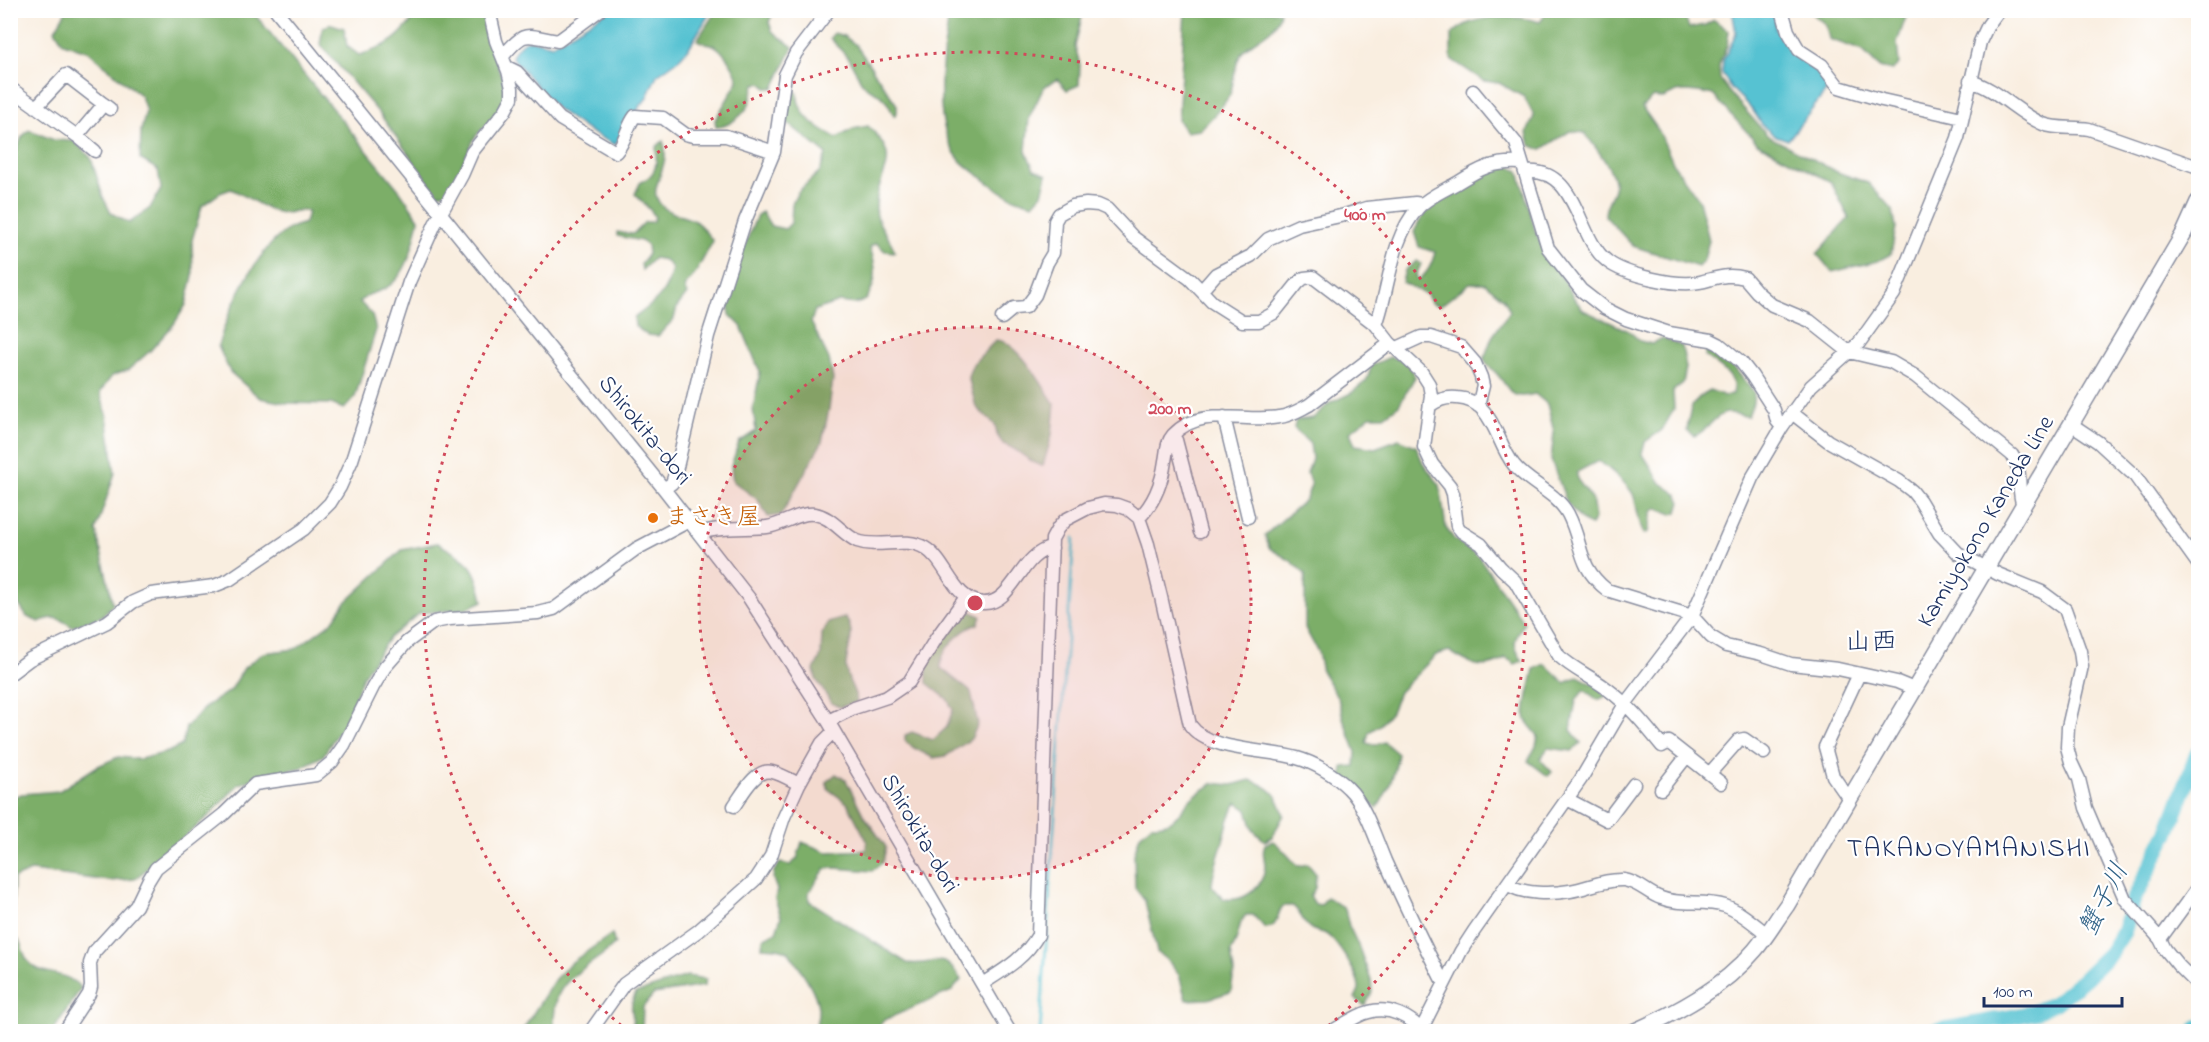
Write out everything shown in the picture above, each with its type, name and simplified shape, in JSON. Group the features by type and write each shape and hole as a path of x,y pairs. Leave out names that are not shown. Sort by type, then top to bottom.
{"main road":[{"name":"Kamiyokono Kaneda Line","path":"1633,1032 1690,1004 1713,988 1736,969 1767,934 1787,905 2184,233 2199,202"}],"street":[{"name":"Shirokita-dori","path":"276,10 664,489 749,598 831,726 1010,1032"},
{"path":"10,674 30,660 107,622 133,602 151,594 214,585 230,580 304,529 330,503 352,460 410,282 440,214 472,152 505,111 512,98 512,88 496,41 489,10"},
{"path":"505,62 518,39 533,35 558,41 600,10"},
{"path":"664,489 672,483 676,471 708,336 729,270 774,152 785,75 796,53 829,10"},
{"path":"1782,10 1788,31 1799,50 1822,65 1839,87 1882,100 1962,118"},
{"path":"1331,1032 1368,1012 1375,1011 1391,1012 1408,1017 1421,1031 1461,951 1568,799 1625,704 1692,616 1752,478 1782,427 1811,386 1849,352 1876,321 1894,294 1958,138 1980,42 1988,25 1999,10"},
{"path":"505,62 560,118 616,152 626,138 628,126 635,116 663,118 686,134 726,136 774,152"},
{"path":"36,106 66,75 107,106 77,136"},
{"path":"1970,81 1988,88 2046,125 2089,129 2199,167"},
{"path":"10,88 95,151"},
{"path":"1473,91 1512,135 1548,248 1581,290 1604,308 1626,319 1669,333 1711,340 1719,344 1741,362 1752,376 1782,427"},
{"path":"1376,326 1400,238 1417,209 1492,164 1524,168 1547,176 1567,190 1595,250 1614,267 1656,279 1688,283 1725,275 1745,278 1772,304 1810,321 1849,352 1891,362 1915,376 2012,455 2019,466 2020,497 2023,506"},
{"path":"1002,318 1014,308 1026,307 1035,295 1053,253 1055,221 1059,214 1073,206 1086,204 1098,205 1107,209 1133,237 1202,290 1206,297 1221,309 1242,321 1251,322 1266,318 1274,313 1298,283 1304,278 1313,277 1376,326 1393,346 1412,362 1429,384 1431,405 1424,447 1431,464 1450,486 1457,526 1461,532 1481,544 1515,581 1559,656 1568,665 1608,689 1625,704 1662,746 1669,742 1721,783"},
{"path":"1202,290 1216,274 1251,256 1268,239 1299,225 1367,208 1422,204"},
{"path":"1139,519 1156,495 1168,443 1181,428 1192,422 1224,417 1260,419 1294,413 1393,346 1421,337 1431,337 1461,346 1475,363 1481,377 1483,386 1478,406"},
{"path":"1431,405 1437,400 1455,397 1478,406 1491,421 1512,463 1551,494 1568,514 1583,561 1597,582 1614,594 1692,616 1711,637 1726,646 1791,664 1859,674 1897,682 1914,689"},
{"path":"1792,413 1828,441 1899,481 1912,491 1947,543 1958,553 1985,568 2042,592 2065,609 2080,651 2082,666 2068,728 2067,747 2079,779 2086,808 2124,899 2160,939 2178,965 2199,985"},
{"path":"1224,417 1248,517"},
{"path":"2071,424 2098,442 2135,476 2199,564"},
{"path":"1173,436 1176,440 1200,532"},
{"path":"982,984 1022,958 1038,935 1052,539 1058,528 1076,513 1104,504 1128,508 1139,519 1156,575 1190,725 1201,736 1216,742 1298,758 1316,765 1356,796 1417,932 1445,982"},
{"path":"700,534 710,529 733,530 775,526 799,516 813,514 823,516 857,540 876,544 904,543 923,546 935,557 966,597 984,603 999,598 1033,557 1043,549 1052,548"},
{"path":"64,1032 89,994 90,963 94,952 136,906 156,868 224,814 255,784 316,775 332,762 344,746 373,687 407,642 434,622 554,609 636,549 689,521"},
{"path":"590,1032 624,984 698,931 756,879 771,855 799,784 831,726 854,708 887,698 909,682 937,637 966,597"},
{"path":"1849,799 1833,776 1825,747 1859,674"},
{"path":"1710,773 1739,740 1744,739 1764,753"},
{"path":"1661,789 1687,756"},
{"path":"734,806 758,774 764,771 771,771 799,784"},
{"path":"1568,799 1607,820 1634,784"},
{"path":"1507,884 1513,888 1530,892 1550,892 1570,891 1598,882 1627,880 1663,899 1723,905 1733,909 1767,934"},
{"path":"2160,939 2199,887"}],"green space":[{"path":"1682,10 1689,28 1705,25 1714,20 1729,31 1727,45 1719,66 1720,79 1768,136 1837,172 1868,183 1893,210 1896,227 1891,254 1878,261 1832,272 1817,254 1849,218 1831,182 1757,143 1713,95 1686,91 1664,98 1653,97 1642,107 1659,131 1674,165 1699,200 1709,240 1704,260 1698,267 1633,246 1605,216 1614,183 1604,160 1585,133 1570,131 1541,150 1530,145 1527,133 1534,116 1524,97 1499,83 1484,81 1451,59 1451,35 1463,26 1480,20 1511,17 1540,22 1548,11"},
{"path":"66,11 252,11 400,191 419,219 409,258 399,276 392,284 360,302 372,315 376,330 355,397 344,409 331,404 285,403 260,398 230,372 218,346 244,282 264,252 289,229 305,223 308,211 277,212 231,189 220,193 202,206 192,240 193,276 186,305 174,324 150,351 128,370 112,376 100,392 107,416 115,473 96,530 113,604 102,616 72,627 57,618 39,622 27,617 11,593 10,158 13,158 22,137 29,130 54,140 74,141 91,158 103,197 111,213 129,223 150,208 161,189 158,170 140,159 141,131 146,111 141,96 89,52 63,43 55,30"},
{"path":"420,11 482,11 488,41 506,87 504,102 499,112 475,137 449,192 437,194 379,113 320,44 323,27 332,24 344,28 347,46 359,55 370,52 394,39"},
{"path":"716,11 774,11 769,22 772,31 793,47 774,88 767,88 761,83 755,84 745,111 731,123 720,127 716,127 715,120 738,81 737,77 720,50 711,44 697,40"},
{"path":"948,11 1081,11 1082,16 1075,46 1080,65 1079,85 1067,90 1057,79 1044,87 1029,118 1026,151 1034,169 1047,175 1042,194 1033,204 1010,196 990,184 963,163 951,147 946,134 941,105 941,75"},
{"path":"1185,11 1280,11 1270,31 1251,43 1241,54 1230,94 1224,104 1200,130 1186,132 1178,120"},
{"path":"1809,11 1908,11 1897,43 1899,64 1892,70 1879,67 1863,51 1829,39 1826,25"},
{"path":"834,33 844,36 856,45 897,105 897,113 894,116 888,104 879,94 867,88 861,81 849,59 830,38"},
{"path":"790,88 797,93 801,109 816,126 837,138 853,129 868,126 886,149 886,167 877,196 876,210 879,221 895,252 885,251 876,243 870,247 875,274 873,286 866,300 856,304 839,302 815,310 811,322 829,359 833,379 822,442 781,515 768,517 758,500 733,481 731,466 739,442 756,431 753,409 760,372 741,326 730,315 728,303 738,262 757,215 762,212 771,226 785,229 791,223 792,204 798,192 820,171 826,154 784,120 787,93"},
{"path":"663,141 665,158 656,188 657,199 668,211 696,222 713,241 695,274 684,287 687,294 677,307 674,319 658,336 647,335 635,326 634,318 659,297 667,285 672,268 665,260 654,258 642,270 641,264 648,254 647,245 641,241 617,236 617,232 633,234 645,222 652,222 655,218 635,194 640,183 653,173 656,164 656,147"},
{"path":"1492,167 1511,167 1519,171 1535,230 1546,256 1583,310 1629,331 1640,341 1652,344 1662,338 1682,346 1686,368 1683,383 1673,391 1674,409 1662,430 1645,442 1642,453 1661,483 1677,494 1681,502 1678,512 1672,514 1657,508 1652,512 1648,532 1644,534 1629,488 1598,461 1577,472 1577,479 1592,499 1595,518 1591,525 1581,520 1567,503 1551,460 1554,432 1547,404 1535,394 1520,396 1512,393 1484,359 1492,337 1510,311 1504,299 1485,283 1470,283 1440,306 1431,303 1427,295 1402,282 1405,270 1417,261 1421,264 1416,275 1418,280 1429,268 1434,256 1435,252 1419,247 1414,232 1427,211 1447,194"},
{"path":"996,340 1005,342 1021,356 1055,404 1052,435 1043,466 1003,444 997,435 995,425 976,407 968,376 973,364"},
{"path":"1707,350 1722,357 1734,367 1754,393 1753,403 1748,416 1722,414 1694,436 1687,431 1690,411 1695,402 1710,390 1725,396 1733,394 1734,387 1730,376 1705,356"},
{"path":"1390,357 1407,362 1415,377 1399,405 1384,416 1370,416 1350,432 1355,445 1375,448 1399,439 1416,446 1423,463 1440,485 1446,528 1454,539 1479,557 1524,623 1515,642 1523,661 1515,664 1506,658 1498,663 1483,666 1463,660 1449,651 1436,655 1399,692 1391,712 1380,725 1369,732 1366,743 1375,745 1384,742 1398,754 1391,782 1377,808 1342,777 1343,767 1355,766 1356,752 1338,698 1322,672 1318,652 1305,628 1305,574 1291,561 1269,548 1265,535 1306,499 1311,485 1307,473 1312,459 1310,444 1294,428 1296,420 1313,418 1330,403 1351,393 1366,381 1372,365"},
{"path":"437,543 457,554 474,571 483,601 466,609 420,613 389,638 363,676 347,718 323,756 300,768 262,775 238,785 210,815 135,879 110,881 31,871 14,878 13,907 11,907 11,798 21,794 59,791 96,767 118,757 140,759 168,752 182,745 186,727 206,706 231,690 244,668 263,653 295,649 332,622 345,603 402,550"},
{"path":"969,611 981,616 978,624 965,630 953,641 944,654 941,668 971,692 978,724 971,739 946,756 933,758 905,741 905,735 912,732 933,740 946,728 953,710 947,699 927,683 927,666 944,633 957,619"},
{"path":"845,617 851,630 846,667 857,702 840,707 831,703 816,679 814,670 821,655 822,634 828,623"},
{"path":"1545,664 1565,683 1578,676 1597,686 1606,696 1598,700 1584,690 1576,700 1571,730 1581,743 1572,751 1548,748 1540,759 1552,772 1548,776 1528,761 1536,746 1538,736 1525,716 1534,669"},
{"path":"836,774 846,780 863,814 886,847 883,862 872,871 825,869 809,892 809,901 907,963 943,962 949,964 961,980 952,991 884,1020 875,1031 815,1031 818,1007 814,992 806,978 788,951 762,947 763,939 776,932 781,917 775,899 777,890 773,879 774,871 780,863 790,865 797,859 802,842 827,852 866,850 867,841 847,803 828,789 826,782"},
{"path":"1250,780 1273,792 1284,815 1272,837 1265,841 1253,830 1247,810 1237,803 1228,822 1215,866 1212,886 1224,899 1238,898 1251,892 1263,875 1265,844 1273,841 1298,866 1308,864 1316,874 1315,888 1310,896 1315,904 1321,905 1327,897 1345,909 1349,926 1371,980 1372,992 1365,1006 1355,998 1359,989 1356,975 1340,949 1329,936 1309,927 1293,906 1283,906 1272,927 1265,928 1253,915 1246,915 1241,922 1231,952 1234,972 1231,992 1208,999 1186,1000 1179,975 1157,952 1145,901 1135,888 1134,854 1140,835 1151,825 1172,820 1193,797 1213,783 1232,785"},
{"path":"612,934 615,944 579,971 561,990 554,1015 554,1031 522,1031 555,979 572,962"},
{"path":"11,939 19,940 26,957 34,967 68,978 81,988 53,1031 11,1031"},
{"path":"687,976 706,979 704,986 654,994 643,1007 642,1031 632,1031 632,1005 636,993"}],"water":[{"path":"608,11 711,11 690,46 678,60 657,75 646,99 628,122 615,145 587,130 556,108 512,57 520,45 528,40 552,45"},
{"path":"1735,11 1773,11 1775,29 1780,36 1786,39 1799,58 1816,67 1831,85 1788,140 1774,135 1763,126 1752,109 1731,88 1722,73 1723,61 1736,33 1733,15"}],"waterway":[{"path":"1040,1032 1074,538"},
{"name":"蟹子川","path":"1931,1032 2032,1013 2057,1002 2110,953 2124,931 2133,901 2169,830 2198,752"},
{"path":"2195,1032 2198,1027"}],"place":[{"name":"まさき屋","path":"653,518"}],"district":[{"name":"山西","path":"1871,643"},
{"name":"TAKANOYAMANISHI","path":"1969,849"}]}
